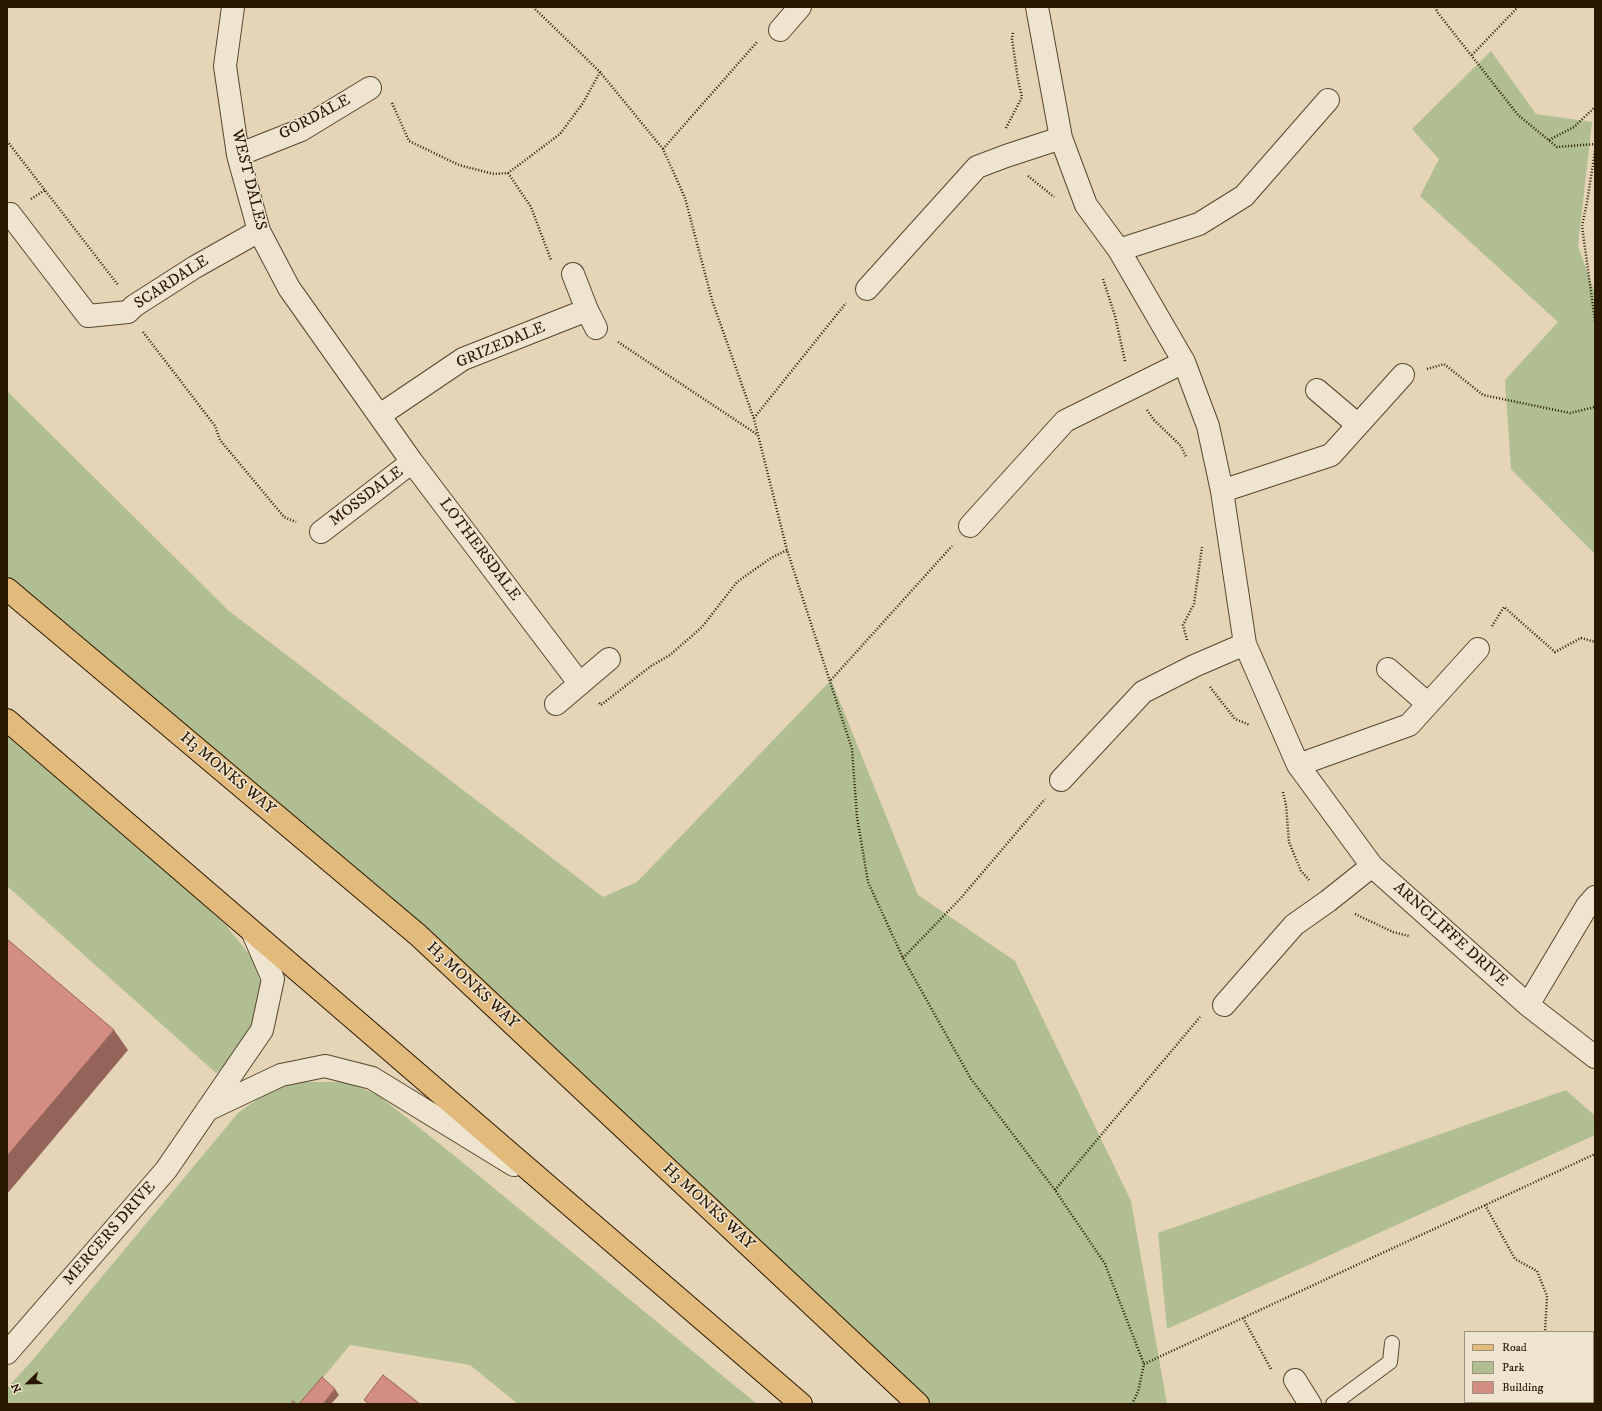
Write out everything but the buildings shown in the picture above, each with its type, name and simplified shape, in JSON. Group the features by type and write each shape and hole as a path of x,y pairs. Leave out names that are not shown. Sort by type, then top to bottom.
{"main road":[{"name":"H3 MONKS WAY","path":"7,589 418,935 918,1404"},
{"path":"7,720 801,1404"}],"street":[{"name":"WEST DALES","path":"233,7 225,66 238,155 259,231 289,288 380,415"},
{"path":"780,30 800,7"},
{"name":"ARNCLIFFE DRIVE","path":"1037,7 1061,138 1086,205 1119,250 1184,362 1208,426 1222,491 1245,644 1298,765 1372,866 1528,1005 1595,1056"},
{"name":"GORDALE","path":"238,155 301,130 370,88"},
{"path":"1119,250 1199,224 1244,196 1328,100"},
{"path":"867,289 976,167 1061,138"},
{"name":"SCARDALE","path":"10,214 88,316 131,309 195,266 259,231"},
{"path":"573,274 591,319"},
{"name":"GRIZEDALE","path":"380,415 463,359 591,319"},
{"path":"970,526 1064,421 1184,362"},
{"path":"1222,491 1331,455 1403,375"},
{"path":"1317,390 1358,425"},
{"name":"LOTHERSDALE","path":"380,415 412,462 580,684"},
{"name":"MOSSDALE","path":"321,532 412,462"},
{"path":"1061,780 1143,692 1194,666 1245,644"},
{"path":"1298,765 1409,725 1478,649"},
{"path":"556,704 609,659"},
{"path":"1388,670 1428,704"},
{"path":"1224,1005 1294,925 1328,901 1372,866"},
{"path":"1528,1005 1587,906 1595,896"},
{"name":"MERCERS DRIVE","path":"7,1353 166,1170 262,1030 273,979 253,933"},
{"path":"206,1111 281,1075 325,1066 372,1078 549,1186"},
{"path":"1295,1380 1310,1404"}],"lane":[{"path":"1333,1404 1390,1362 1392,1343"}],"path":[{"path":"533,7 600,72 663,149 685,198 712,300 754,418 787,550 852,749 857,817 868,882 903,958 970,1079 1055,1190 1105,1264 1144,1364 1138,1392 1132,1404"},
{"path":"1435,7 1438,13 1518,115 1557,147 1595,144"},
{"path":"1472,55 1518,7"},
{"path":"663,149 759,40 780,30"},
{"path":"370,88 392,104 409,141 459,165 494,174 508,173 560,134 583,103 600,72"},
{"path":"1549,140 1574,127 1595,107"},
{"path":"7,141 215,426 220,440 284,517 321,532"},
{"path":"1595,151 1582,226 1595,321"},
{"path":"508,173 531,207 557,275 573,274"},
{"path":"754,418 851,296 867,289"},
{"path":"591,319 758,435"},
{"path":"1403,375 1444,364 1484,395 1570,413 1595,407"},
{"path":"830,680 970,526"},
{"path":"580,684 600,705 651,666 670,655 702,627 737,582 771,558 787,550"},
{"path":"1478,649 1504,607 1555,652 1581,638 1595,642"},
{"path":"903,958 960,899 1061,780"},
{"path":"1055,1190 1210,1005 1224,1005"},
{"path":"1144,1364 1595,1154"},
{"path":"1485,1206 1515,1259 1537,1271 1547,1296 1545,1331"},
{"path":"1243,1318 1274,1375 1295,1380"}],"green space":[{"path":"1491,51 1536,114 1592,122 1578,246 1595,293 1595,554 1511,469 1505,380 1558,322 1420,196 1439,159 1412,129"},
{"path":"7,391 229,611 603,897 637,882 831,680 918,895 1015,961 1131,1201 1167,1404 918,1404 418,935 7,589"},
{"path":"7,727 224,923 253,959 261,985 259,1018 249,1044 216,1073 7,886"},
{"path":"301,1082 346,1082 378,1095 456,1157 757,1404 518,1404 470,1365 350,1345 301,1404 7,1404 7,1388 31,1362 238,1113 269,1091"},
{"path":"1566,1090 1595,1116 1595,1135 1167,1329 1158,1233"}]}
